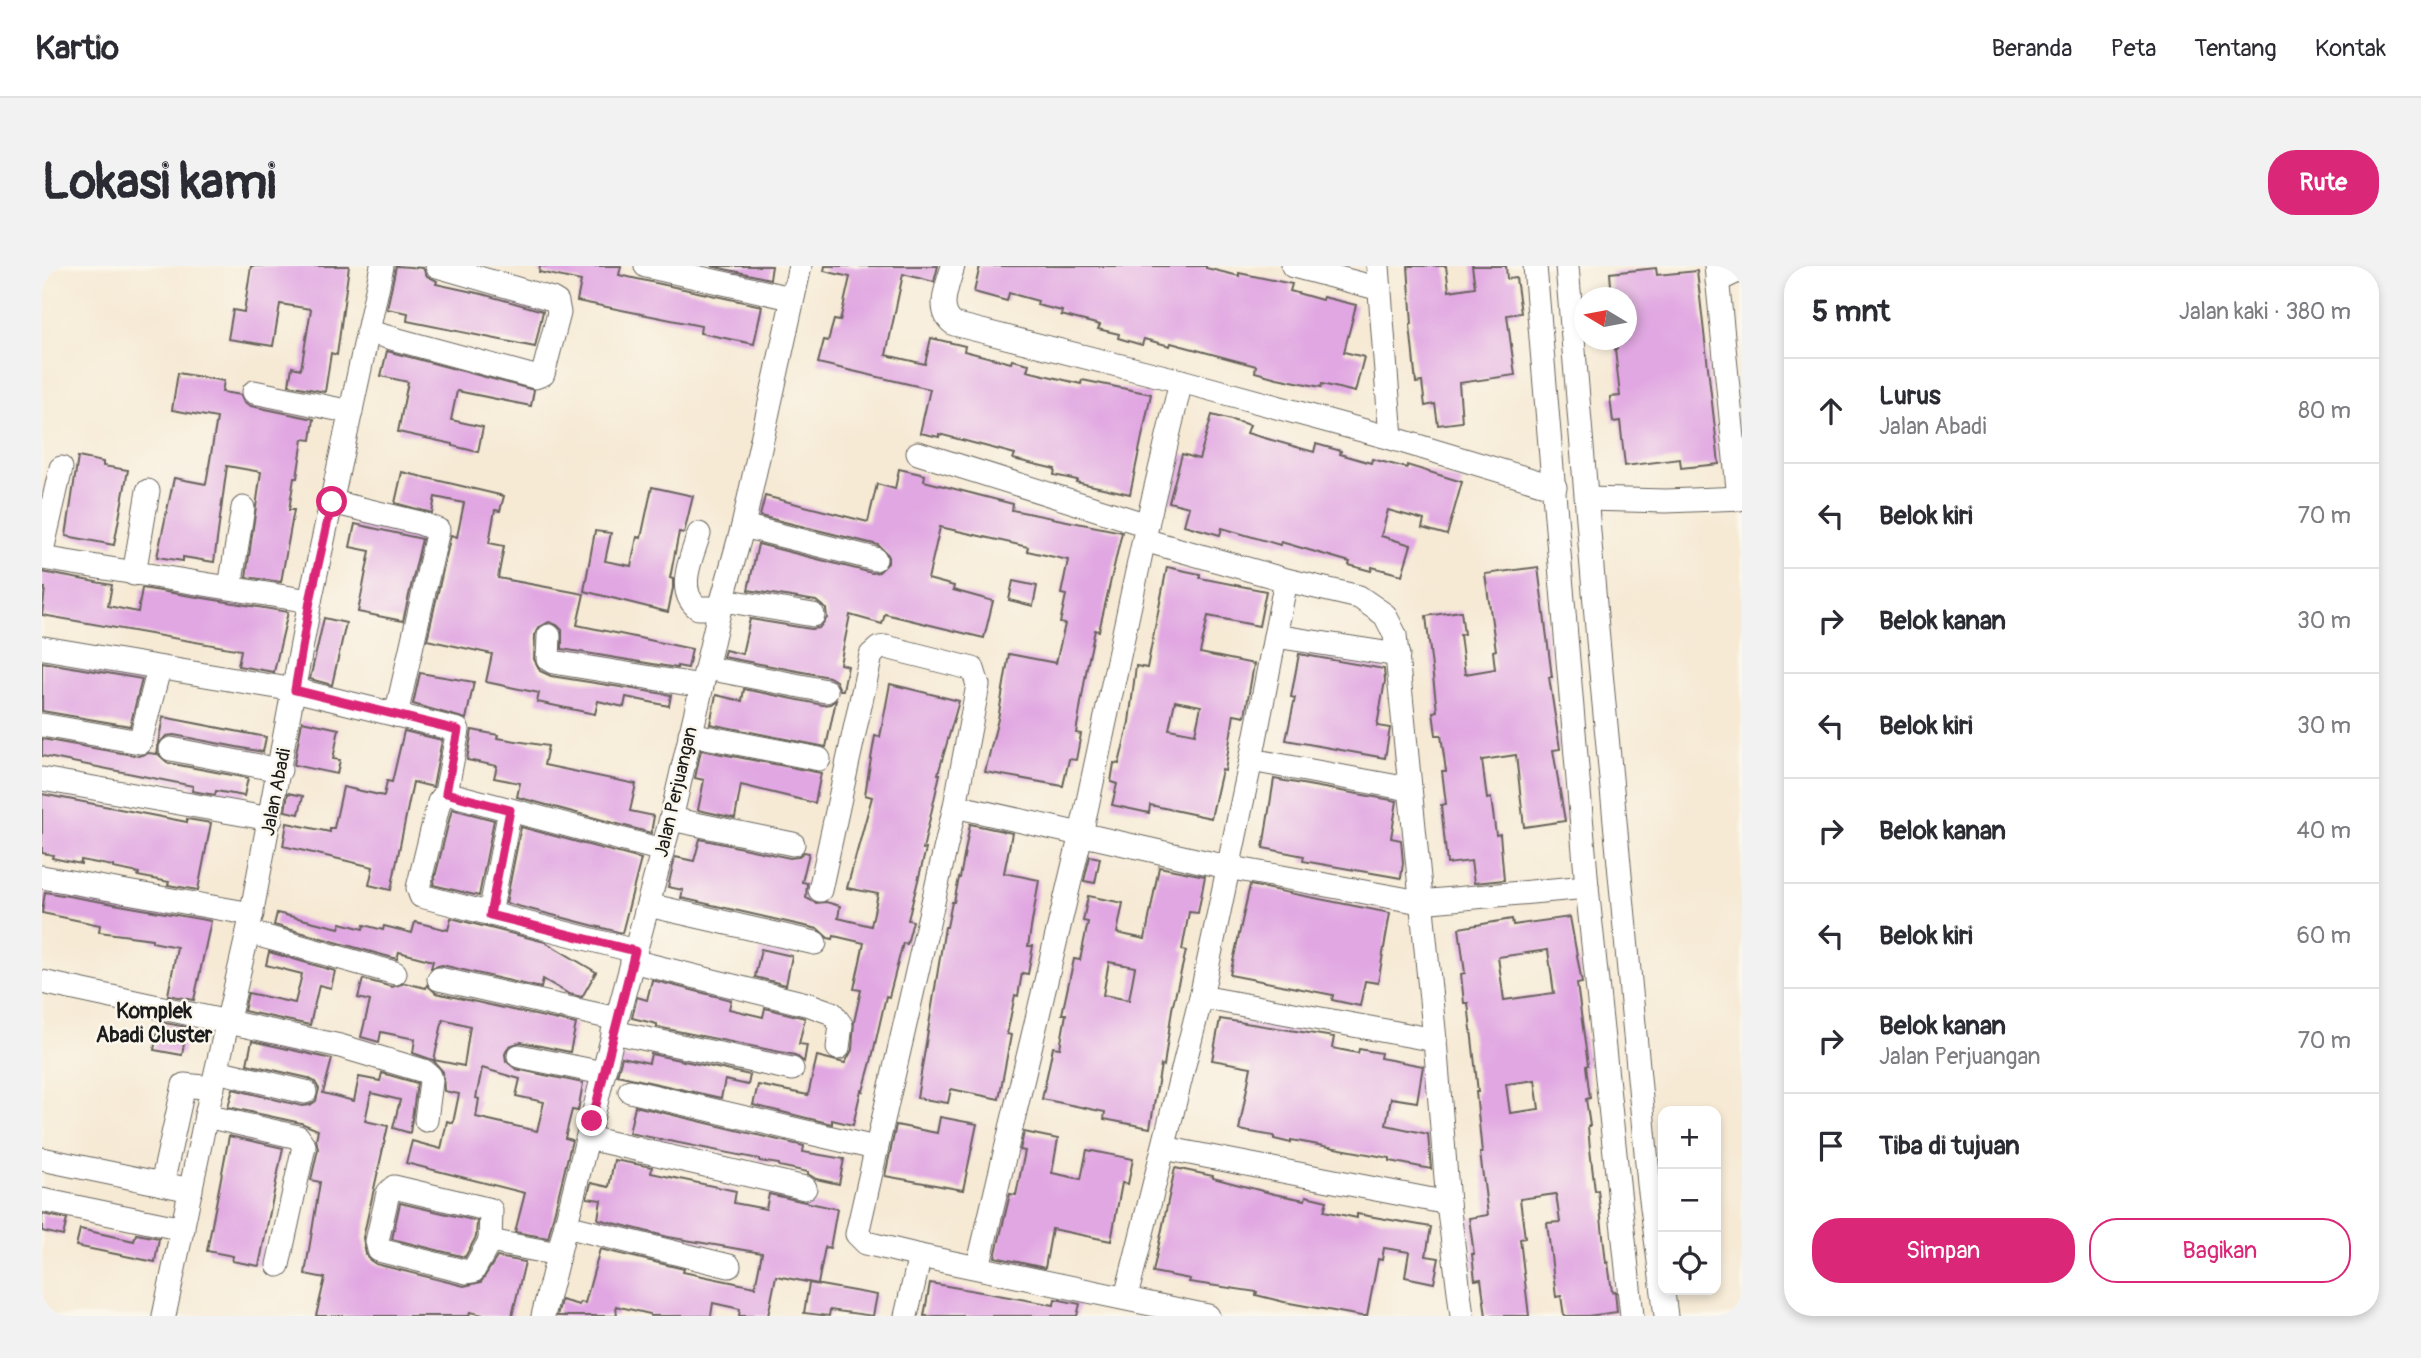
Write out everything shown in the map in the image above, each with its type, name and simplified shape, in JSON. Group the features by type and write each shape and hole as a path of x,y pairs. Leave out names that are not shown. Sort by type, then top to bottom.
{"street":[{"name":"Jalan Abadi","path":"164,1316 250,923 310,601 382,266"},
{"path":"369,332 535,377 544,374 559,313 557,302 437,266"},
{"path":"646,266 791,298"},
{"name":"Jalan Perjuangan","path":"543,1316 615,1026 671,819 743,526 800,266"},
{"path":"953,266 943,307 945,315 954,324 1181,381 1391,438 1555,487"},
{"path":"1293,266 1380,289"},
{"path":"1378,266 1391,438"},
{"path":"1535,266 1587,887 1632,1316"},
{"path":"1567,266 1598,640 1649,1184 1666,1316"},
{"path":"1587,499 1666,501 1741,498 1735,370 1716,273 1742,269"},
{"path":"1542,347 1573,344"},
{"path":"978,1268 1081,834 1181,381"},
{"path":"254,392 351,412"},
{"path":"918,453 1286,580 1359,597 1385,615 1395,635 1398,655 1448,1203 1462,1316"},
{"path":"42,551 61,468"},
{"path":"134,574 148,491"},
{"path":"332,502 420,523 438,530 396,715"},
{"path":"230,587 243,508"},
{"path":"743,526 875,559"},
{"path":"699,534 686,583 690,599 698,608 722,604 813,615"},
{"path":"42,558 310,601"},
{"path":"1126,1297 1201,997 1286,580"},
{"path":"549,636 548,659 553,662 825,691"},
{"path":"1275,636 1398,655"},
{"path":"1568,646 1598,640"},
{"path":"820,890 867,662 871,655 879,648 887,647 967,666 975,673 978,685 955,806 875,1148 858,1229 859,1238 866,1243 920,1256 1208,1316"},
{"path":"44,648 295,690 459,732 446,793 439,802 418,892 426,898 832,1013 841,1025 838,1048"},
{"path":"42,725 140,742 159,669"},
{"path":"690,734 819,759"},
{"path":"172,748 280,770"},
{"path":"1251,760 1409,789"},
{"path":"42,779 271,819"},
{"path":"446,793 662,850"},
{"path":"955,806 1227,867 1420,902 1587,887"},
{"path":"490,915 510,810"},
{"path":"671,819 793,844"},
{"path":"42,877 250,923 395,973"},
{"path":"648,905 815,943"},
{"path":"439,979 792,1069"},
{"path":"42,982 340,1046 424,1071 430,1076 426,1120"},
{"path":"1201,997 1435,1040"},
{"path":"519,1056 603,1073"},
{"path":"162,1184 184,1086 187,1084 215,1079 305,1092"},
{"path":"630,1091 875,1148"},
{"path":"206,1116 302,1141 278,1265"},
{"path":"587,1138 805,1188"},
{"path":"170,1148 198,1153"},
{"path":"1164,1149 1448,1203"},
{"path":"42,1159 191,1190"},
{"path":"1618,1188 1649,1184"},
{"path":"394,1188 489,1209 492,1212 490,1241 470,1272 382,1252 376,1244 388,1193 394,1188"},
{"path":"42,1200 183,1228"},
{"path":"566,1226 729,1266"},
{"path":"490,1241 558,1254"},
{"path":"906,1316 920,1256"}],"building":[{"path":"251,266 349,266 337,355 331,353 325,392 289,385 292,367 301,369 311,309 280,304 273,346 228,339 233,310 244,312"},
{"path":"396,266 423,268 427,276 437,281 436,284 543,311 535,347 407,321 408,313 387,309"},
{"path":"540,266 621,266 619,275 762,306 754,344 700,333 701,326 577,301 581,281 539,272"},
{"path":"711,266 772,266 770,279"},
{"path":"825,266 938,266 934,282 903,274 886,355 925,364 931,338 965,346 964,351 1011,363 1012,360 1029,364 1027,371 1081,384 1082,380 1151,394 1130,494 1054,475 1055,469 1013,459 1015,454 939,434 939,437 920,433 930,389 818,363 824,340 828,341 834,320 840,321 850,277 824,271"},
{"path":"980,266 1206,266 1239,276 1239,273 1292,284 1290,291 1322,300 1323,297 1356,305 1344,352 1364,357 1355,392 1277,378 1255,372 1256,366 1171,343 1170,346 1144,339 1142,345 1118,338 1119,334 1098,329 1100,325 1061,315 1062,311 1037,305 1038,301 1009,293 1007,301 974,292"},
{"path":"1408,266 1446,266 1449,291 1475,287 1472,266 1506,266 1507,279 1516,278 1521,313 1507,315 1515,375 1459,383 1462,422 1438,425 1435,404 1425,406 1422,382 1416,383"},
{"path":"1656,268 1657,275 1697,271 1719,464 1681,468 1680,459 1625,466 1620,421 1613,422 1610,397 1620,396 1615,350 1637,350 1637,287 1611,287 1610,273"},
{"path":"387,351 534,390 531,406 457,391 451,420 483,427 478,452 398,432 408,382 381,376"},
{"path":"178,373 224,381 222,392 241,395 244,402 251,406 314,419 311,440 303,439 297,478 294,478 289,510 294,510 281,582 246,577 261,472 227,466 214,562 183,557 183,561 157,557 174,478 206,484 217,418 172,410"},
{"path":"1212,415 1250,425 1247,433 1314,452 1316,444 1371,463 1372,459 1407,468 1407,465 1462,482 1447,535 1422,528 1424,520 1388,510 1381,536 1411,545 1402,575 1372,567 1371,571 1349,565 1350,562 1281,542 1280,545 1222,528 1220,535 1184,525 1189,507 1169,502 1182,454 1199,459"},
{"path":"78,457 103,462 103,466 128,470 114,545 66,536"},
{"path":"899,469 925,475 924,481 1013,504 1012,510 1122,532 1099,631 1095,630 1087,667 1076,733 1081,734 1076,760 1069,759 1063,786 985,772 998,719 1009,654 1056,663 1065,624 1060,623 1066,595 1061,594 1068,560 1027,551 1028,547 940,527 928,579 954,586 953,590 993,601 984,638 885,614 882,624 850,615 840,664 848,666 843,690 829,677 723,657 725,650 742,654 750,619 811,629 819,628 827,618 826,609 816,601 748,590 758,544 872,573 879,572 888,563 888,555 878,545 760,516 765,496 868,522 877,484 895,489"},
{"path":"402,472 504,496 500,511 495,510 489,543 504,546 498,578 584,594 577,625 692,649 688,668 677,668 562,649 562,630 549,622 538,628 535,635 534,659 540,671 551,676 671,695 669,706 626,697 624,707 598,701 595,714 537,702 539,693 486,682 492,654 427,640 451,535 457,537 464,503 435,497 432,513 395,503"},
{"path":"652,487 693,496 684,533 679,532 670,578 673,579 673,588 668,612 584,591 595,531 611,533 605,561 631,566 637,537 641,538"},
{"path":"355,524 422,539 403,621 358,612 370,551 350,547"},
{"path":"1167,567 1200,574 1200,578 1266,591 1259,626 1208,616 1200,653 1254,664 1245,716 1234,714 1225,771 1222,770 1211,818 1150,805 1149,813 1112,805 1117,784 1111,782 1114,763 1119,764 1129,722 1136,666 1147,668","holes":["1175,701 1201,706 1195,734 1169,729"]},
{"path":"1538,567 1552,677 1549,677 1560,749 1553,750 1565,821 1524,827 1516,755 1482,760 1487,799 1491,798 1496,835 1500,834 1504,880 1474,883 1471,861 1447,864 1441,805 1446,804 1442,771 1446,771 1441,735 1436,735 1433,712 1437,711 1426,616 1461,611 1464,634 1460,635 1465,674 1495,669 1493,651 1496,650 1485,574"},
{"path":"42,572 112,585 108,606 138,612 142,588 288,612 274,672 238,666 241,650 42,615 45,588 42,588"},
{"path":"1013,581 1037,586 1033,606 1009,600"},
{"path":"324,618 346,623 332,685 310,679"},
{"path":"1299,654 1384,669 1385,681 1377,726 1390,728 1385,758 1286,740 1295,698 1291,697"},
{"path":"42,662 142,679 130,726 42,711"},
{"path":"420,673 474,682 466,719 413,704"},
{"path":"890,684 959,701 938,774 923,849 926,849 908,920 913,921 907,944 903,943 889,997 886,996 853,1125 832,1120 832,1124 753,1105 758,1085 808,1095 817,1056 845,1063 852,1050 854,1022 861,990 854,989 864,943 834,936 833,939 828,938 818,929 681,898 683,890 668,887 675,857 694,861 700,839 790,858 798,857 804,852 809,853 802,882 807,883 806,898 816,903 826,902 840,906 838,918 871,926 878,894 847,888 872,797 865,795 868,776 875,736 880,737"},
{"path":"744,689 823,705 836,700 826,747 710,724 716,695 742,701"},
{"path":"163,717 266,737 263,752 174,735 166,736 158,745"},
{"path":"302,721 339,729 333,759 340,760 337,774 294,765"},
{"path":"472,730 498,735 497,738 548,746 544,765 636,784 630,811 654,816 651,833 517,797 520,783 494,778 497,766 467,760"},
{"path":"404,731 442,740 433,787 413,782 391,890 369,885 373,867 283,846 287,823 330,832 330,828 334,828 343,787 384,796 387,781 392,782"},
{"path":"42,739 138,756 156,754 157,748 158,754 168,763 248,778 244,796 216,791 215,795 192,791 193,786 42,756"},
{"path":"701,750 821,773 815,803 741,785 735,818 698,810 704,780 695,778"},
{"path":"1274,779 1397,801 1391,838 1401,840 1401,878 1303,861 1304,856 1263,848"},
{"path":"288,793 303,796 299,814 285,811"},
{"path":"42,794 187,822 187,819 211,823 198,890 168,885 169,882 138,876 139,873 113,866 81,860 81,864 42,853"},
{"path":"452,809 494,820 479,896 433,885"},
{"path":"970,824 1012,833 1004,873 1039,880 1028,946 1033,946 1028,974 1022,973 1018,996 1015,995 1007,1034 1011,1035 999,1099 951,1089 948,1103 917,1098 945,927 960,878"},
{"path":"521,827 641,859 622,933 506,903"},
{"path":"1090,856 1100,858 1095,883 1084,881"},
{"path":"1159,867 1205,876 1198,913 1189,912 1182,950 1186,951 1172,1009 1164,1066 1161,1065 1150,1128 1104,1119 1105,1112 1042,1099 1053,1047 1060,1048 1066,1014 1062,1014 1074,959 1080,960 1088,922 1083,921 1088,896 1123,903 1117,933 1145,939","holes":["1109,962 1135,967 1129,1000 1103,995"]},
{"path":"1250,885 1390,913 1378,983 1365,981 1360,1006 1332,1000 1333,995 1230,975"},
{"path":"45,892 211,921 194,1000 168,995 177,947 152,942 152,939 99,932 100,925 42,913"},
{"path":"277,913 339,928 341,923 363,929 364,925 383,930 384,926 412,933 415,922 448,930 451,918 545,942 596,972 582,997 569,994 543,979 541,988 442,965 431,968 433,961 399,952 397,959 274,925"},
{"path":"1570,917 1582,983 1577,984 1588,1065 1590,1098 1586,1099 1590,1149 1595,1191 1598,1190 1606,1263 1608,1262 1612,1292 1615,1291 1617,1312 1564,1316 1561,1296 1556,1297 1547,1223 1560,1222 1556,1194 1520,1199 1525,1238 1520,1239 1529,1316 1486,1316 1481,1279 1475,1280 1469,1218 1488,1215 1480,1153 1478,1092 1472,1038 1461,974 1465,973 1459,928 1512,919 1513,925","holes":["1548,950 1554,993 1504,1000 1498,957","1535,1080 1539,1109 1510,1113 1506,1084"]},
{"path":"761,949 792,956 786,985 755,977"},
{"path":"269,952 335,971 331,988 319,985 310,1025 244,1011 248,993 295,1003 302,974 266,965"},
{"path":"363,979 392,987 405,983 426,988 427,985 436,993 576,1024 570,1052 521,1042 509,1046 505,1054 506,1061 516,1069 583,1083 578,1111 572,1110 565,1138 572,1140 548,1238 515,1232 525,1193 406,1163 412,1141 441,1149 447,1121 453,1123 459,1094 444,1091 443,1072 433,1060 413,1053 415,1039 381,1032 379,1042 361,1037 370,1001 358,998","holes":["443,1019 470,1026 464,1066 434,1060","482,1068 520,1079 516,1096 544,1102 537,1131 476,1117 479,1099 476,1098"]},
{"path":"652,980 731,1000 729,1009 763,1017 765,1008 805,1018 799,1044 807,1045 804,1062 795,1055 657,1027 657,1024 632,1018 637,997 647,1000"},
{"path":"1220,1019 1334,1037 1332,1048 1358,1053 1359,1049 1381,1053 1380,1058 1423,1066 1417,1102 1391,1098 1386,1125 1428,1134 1431,1169 1390,1161 1390,1158 1291,1140 1291,1143 1274,1139 1274,1136 1239,1130 1251,1067 1212,1060"},
{"path":"159,1022 187,1027 182,1055 154,1050"},
{"path":"252,1041 332,1059 323,1093 354,1101 359,1077 380,1081 382,1073 417,1083 410,1133 393,1128 400,1100 371,1093 365,1121 388,1126 363,1238 366,1254 376,1264 464,1286 481,1282 497,1257 525,1262 512,1316 487,1316 470,1312 469,1316 316,1316 325,1278 305,1274 320,1182 311,1180 318,1149 318,1130 301,1123 228,1107 233,1089 302,1106 316,1101 319,1089 315,1082 308,1078 247,1064"},
{"path":"651,1054 750,1075 748,1085 725,1080 721,1098 617,1075 622,1057 649,1063"},
{"path":"635,1106 804,1146 803,1152 844,1159 839,1184 816,1179 808,1172 759,1159 629,1133"},
{"path":"940,1117 977,1124 963,1190 885,1176 896,1125 937,1133"},
{"path":"1024,1132 1058,1139 1052,1173 1081,1179 1087,1150 1133,1159 1128,1184 1122,1183 1111,1241 1052,1229 1045,1268 995,1257 1010,1194 1016,1195 1025,1151 1020,1150"},
{"path":"229,1136 283,1148 259,1266 232,1261 233,1256 207,1251"},
{"path":"614,1160 652,1167 651,1173 736,1191 734,1203 766,1209 769,1194 837,1209 830,1248 825,1247 818,1284 776,1276 768,1316 739,1316 740,1309 713,1303 711,1316 650,1316 616,1306 617,1316 557,1316 561,1300 579,1305 580,1302 585,1303 600,1249 684,1269 683,1272 755,1287 762,1253 668,1237 598,1219 601,1200 587,1198 591,1183 609,1187"},
{"path":"1175,1168 1274,1194 1305,1200 1306,1196 1327,1201 1324,1211 1431,1227 1426,1256 1439,1258 1434,1283 1405,1277 1409,1252 1384,1248 1382,1260 1378,1259 1367,1316 1361,1316 1284,1302 1256,1295 1257,1292 1189,1282 1190,1279 1153,1272"},
{"path":"400,1203 477,1221 476,1237 465,1257 392,1239"},
{"path":"42,1214 67,1219 63,1236 42,1231"},
{"path":"80,1229 134,1241 136,1234 159,1238 155,1262 76,1246"},
{"path":"809,1283 877,1295 873,1316 830,1310 829,1316 804,1313"},
{"path":"930,1283 1054,1305 1055,1299 1080,1304 1077,1316 924,1316"}],"district":[{"name":"Komplek Abadi Cluster","path":"154,1023"}],"route":[{"path":"332,502 310,601 295,690 458,730 446,793 510,810 490,915 635,951 592,1121"}]}
